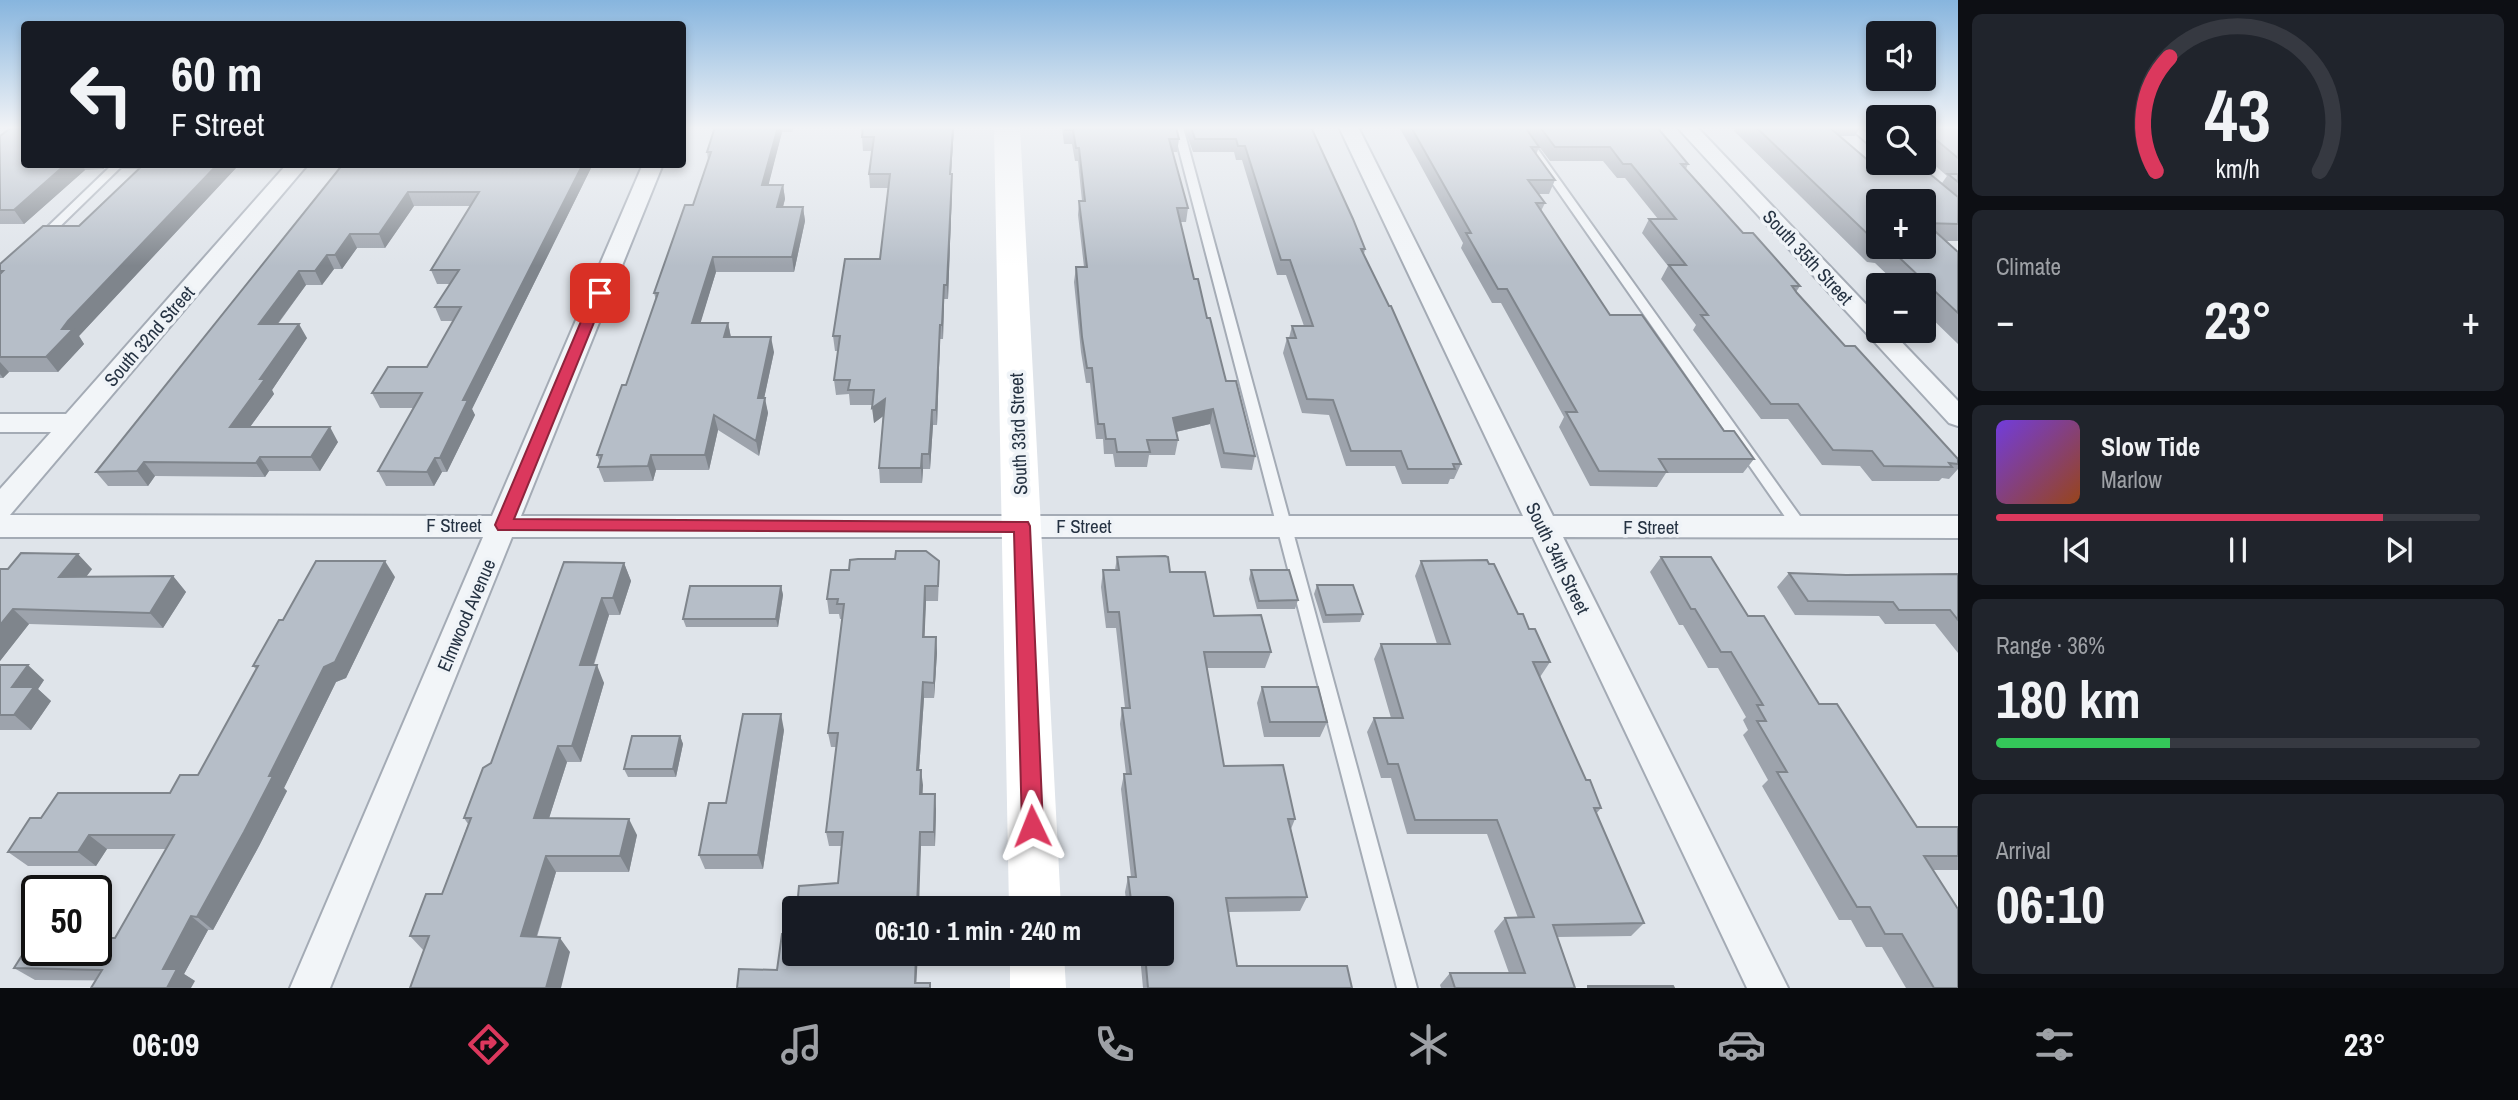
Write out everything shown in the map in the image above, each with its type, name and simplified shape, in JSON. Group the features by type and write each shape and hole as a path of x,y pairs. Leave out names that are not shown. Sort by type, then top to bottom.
{"main road":[{"name":"South 33rd Street","path":"1009,173 1035,896"},
{"path":"1037,966 1038,988"}],"street":[{"name":"South 32nd Street","path":"0,508 290,173"},
{"name":"Elmwood Avenue","path":"310,988 649,173"},
{"name":"South 34th Street","path":"1371,173 1768,988"},
{"name":"South 35th Street","path":"1729,173 1958,417"},
{"path":"0,423 73,423"},
{"name":"F Street","path":"0,526 1958,527"}],"lane":[{"path":"37,242 110,173"},
{"path":"1190,173 1406,988"},
{"path":"1550,173 1800,527"},
{"path":"1908,175 1925,189"}],"building":[{"path":"0,173 56,173 14,210 0,210"},
{"path":"134,173 209,173 68,321 62,329 73,329 46,357 0,357 0,274 3,271 0,271 0,264 43,226 79,226"},
{"path":"336,173 578,173 463,400 468,400 440,458 435,458 427,472 378,471 422,393 372,393 388,367 427,367 461,307 435,307 459,270 431,270 479,192 408,192 379,234 350,234 335,255 327,255 315,271 299,271 259,324 299,324 260,379 265,379 230,427 330,427 311,457 260,457 256,463 144,462 137,471 96,472"},
{"path":"704,173 765,173 762,185 783,185 777,207 803,207 792,257 713,257 692,323 728,323 724,337 771,337 758,398 765,398 756,441 714,415 705,455 651,455 648,466 598,467 602,455 597,455 622,385 626,385 685,205 693,205"},
{"path":"950,173 952,174 947,285 944,285 940,325 936,410 932,410 929,454 922,454 921,468 879,468 885,399 872,408 874,390 848,390 850,380 834,380 840,336 833,336 845,259 880,259 890,174 869,174"},
{"path":"1082,173 1178,173 1188,208 1177,208 1194,279 1198,279 1226,381 1236,381 1255,456 1224,453 1213,409 1173,418 1178,440 1147,440 1150,452 1117,452 1115,439 1106,439 1104,424 1098,424 1092,368 1087,368 1082,337 1076,267 1087,267 1079,201 1085,201"},
{"path":"1254,173 1332,173 1365,249 1361,249 1391,306 1461,464 1453,464 1455,469 1408,469 1401,451 1351,451 1333,400 1307,399 1287,338 1296,338 1292,326 1313,326 1290,260 1281,260"},
{"path":"1437,173 1550,173 1555,180 1528,180 1545,203 1536,203 1610,315 1642,315 1724,431 1734,431 1754,459 1659,459 1667,472 1599,471 1566,412 1577,412 1507,289 1498,289 1466,233 1471,233"},
{"path":"1638,173 1689,173 1743,233 1753,233 1800,286 1792,286 1797,293 1845,346 1855,346 1958,459 1958,464 1949,463 1952,467 1884,466 1872,451 1833,450 1798,404 1771,404 1701,315 1708,315 1669,265 1686,265 1649,219 1676,219"},
{"path":"1804,173 1931,175 1958,197 1958,224 1936,223 1936,189 1866,189 1866,232"},
{"path":"1948,174 1958,174 1958,182"},
{"path":"1936,232 1958,252 1958,313 1936,292 1936,273 1916,273 1901,259 1936,259"},
{"path":"896,551 926,551 939,561 938,586 925,586 923,637 936,637 934,683 923,682 917,770 921,770 920,794 935,794 934,832 920,832 917,896 798,896 799,886 838,883 843,832 826,832 838,733 828,733 844,604 837,604 838,599 827,599 831,570 849,570 850,560 895,559"},
{"path":"21,553 78,554 59,577 173,576 150,613 13,609 0,625 0,569 8,569"},
{"path":"1117,557 1168,557 1170,572 1205,572 1214,616 1261,615 1271,652 1204,652 1224,766 1283,765 1295,819 1288,819 1307,897 1226,898 1237,966 1347,966 1352,988 1148,988 1146,966 1174,966 1174,896 1130,896 1128,877 1136,877 1124,774 1131,774 1122,708 1130,708 1119,612 1108,612 1103,570 1119,570"},
{"path":"1661,557 1711,557 1748,616 1764,616 1819,704 1837,704 1917,827 1958,827 1958,856 1924,856 1958,909 1958,988 1934,988 1902,934 1885,934 1870,907 1857,907 1777,772 1787,772 1757,721 1766,721 1757,705 1763,705 1731,652 1721,652 1695,609 1691,609"},
{"path":"1487,560 1489,564 1494,564 1518,614 1523,614 1529,629 1535,629 1550,662 1533,662 1586,780 1590,780 1601,808 1594,808 1644,923 1553,925 1575,988 1455,988 1450,973 1525,973 1505,918 1534,917 1497,820 1415,820 1398,764 1388,764 1374,718 1403,718 1381,644 1450,644 1421,561"},
{"path":"316,561 385,561 335,662 324,667 244,832 197,917 191,916 163,969 177,969 167,988 91,988 102,970 14,968 21,957 21,966 112,966 112,938 115,938 174,835 89,835 78,852 8,852 30,818 41,818 58,793 170,793 180,775 198,775 258,666 253,666 279,620 283,620"},
{"path":"564,562 624,563 613,598 602,598 580,665 597,665 572,746 558,746 534,818 629,819 620,856 546,856 521,936 560,938 546,988 410,988 429,936 410,936 426,894 442,894 471,818 464,818 483,768 491,763"},
{"path":"1251,570 1289,570 1298,600 1259,601"},
{"path":"1789,573 1958,574 1958,620 1950,610 1899,610 1893,602 1808,601"},
{"path":"1317,585 1353,585 1363,614 1326,615"},
{"path":"690,586 781,586 776,619 683,619"},
{"path":"0,665 28,665 12,687 34,687 14,715 0,715"},
{"path":"1262,687 1318,687 1327,722 1270,722"},
{"path":"743,714 781,714 758,855 699,855 709,803 726,803"},
{"path":"632,736 680,736 673,769 624,769"},
{"path":"782,934 782,966 916,966 915,983 930,983 930,988 737,988 739,969 777,970"},
{"path":"1673,986 1674,988 1588,988"}],"route":[{"path":"600,293 503,525 1022,526 1032,826"}]}
